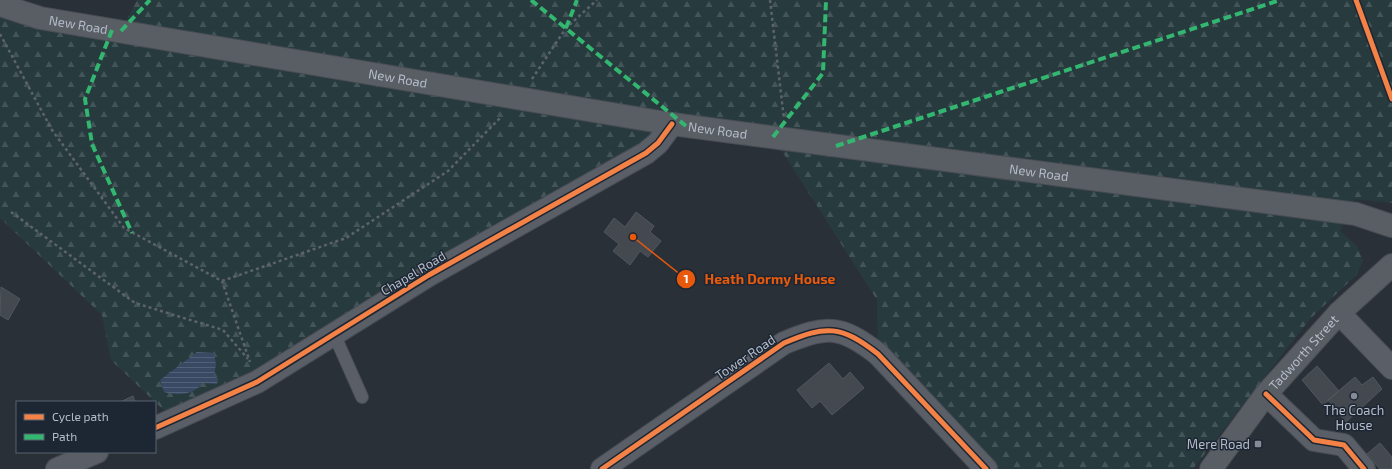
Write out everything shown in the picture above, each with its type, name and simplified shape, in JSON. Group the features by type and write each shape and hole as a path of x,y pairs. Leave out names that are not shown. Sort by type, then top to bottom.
{"main road":[{"name":"New Road","path":"0,5 23,14 48,19 672,124 1356,214 1392,226"},
{"name":"Tadworth Street","path":"1211,469 1266,394 1338,313 1392,265"}],"street":[{"name":"Chapel Road","path":"156,428 257,382 429,275 646,153 658,143 672,124"},
{"path":"1338,313 1392,368"},
{"name":"Tower Road","path":"602,469 784,343 809,332 836,330 858,338 878,354 986,469"},
{"path":"1266,394 1314,440 1344,445 1364,469"},
{"path":"58,469 95,453"}],"lane":[{"path":"334,334 362,397"}],"path":[{"path":"222,280 346,238 448,171 519,98 566,28 597,0"},
{"path":"770,0 786,138"},
{"path":"0,34 52,130 124,228 222,280 257,382"},
{"path":"12,212 136,303 223,330 248,358 257,382"}],"green space":[{"path":"137,0 1392,0 1392,203 1354,199 1340,231 1357,246 1363,261 1356,275 1310,319 1193,469 986,469 878,354 877,300 773,137 666,133 174,420 156,403 156,401 154,401 111,360 102,315 0,218 0,5 121,31"}],"water":[{"path":"197,352 214,353 216,365 214,375 218,379 217,384 201,383 201,386 183,394 164,392 160,380"}],"building":[{"path":"636,212 654,226 650,232 661,241 648,257 640,251 630,265 613,251 619,244 604,232 614,218 625,227"},
{"path":"1,287 20,299 8,320 0,315"},
{"path":"829,363 843,379 850,372 864,388 832,415 820,401 812,408 797,390"},
{"path":"1317,366 1339,391 1323,405 1302,380"},
{"name":"The Coach House","path":"1355,377 1362,385 1373,377 1382,389 1346,422 1328,400"},
{"path":"133,396 135,401 122,401"},
{"path":"1380,443 1392,457 1392,469 1380,469 1367,454"}],"marked path":[{"path":"121,31 150,0"},
{"path":"531,0 686,126"},
{"path":"566,28 577,0"},
{"path":"773,137 823,73 826,0"},
{"path":"836,146 1280,0"},
{"path":"112,30 85,99 92,144 132,233"}],"cycle path":[{"path":"1356,0 1392,99"},
{"path":"156,428 257,382 429,275 646,153 658,143 672,124"},
{"path":"602,469 784,343 811,333 822,331 843,333 865,344 878,354 986,469"},
{"path":"1266,394 1314,440 1344,445 1364,469"}],"place":[{"name":"Heath Dormy House","path":"633,237"},
{"name":"The Coach House","path":"1354,396"},
{"name":"Mere Road","path":"1258,444"}]}
